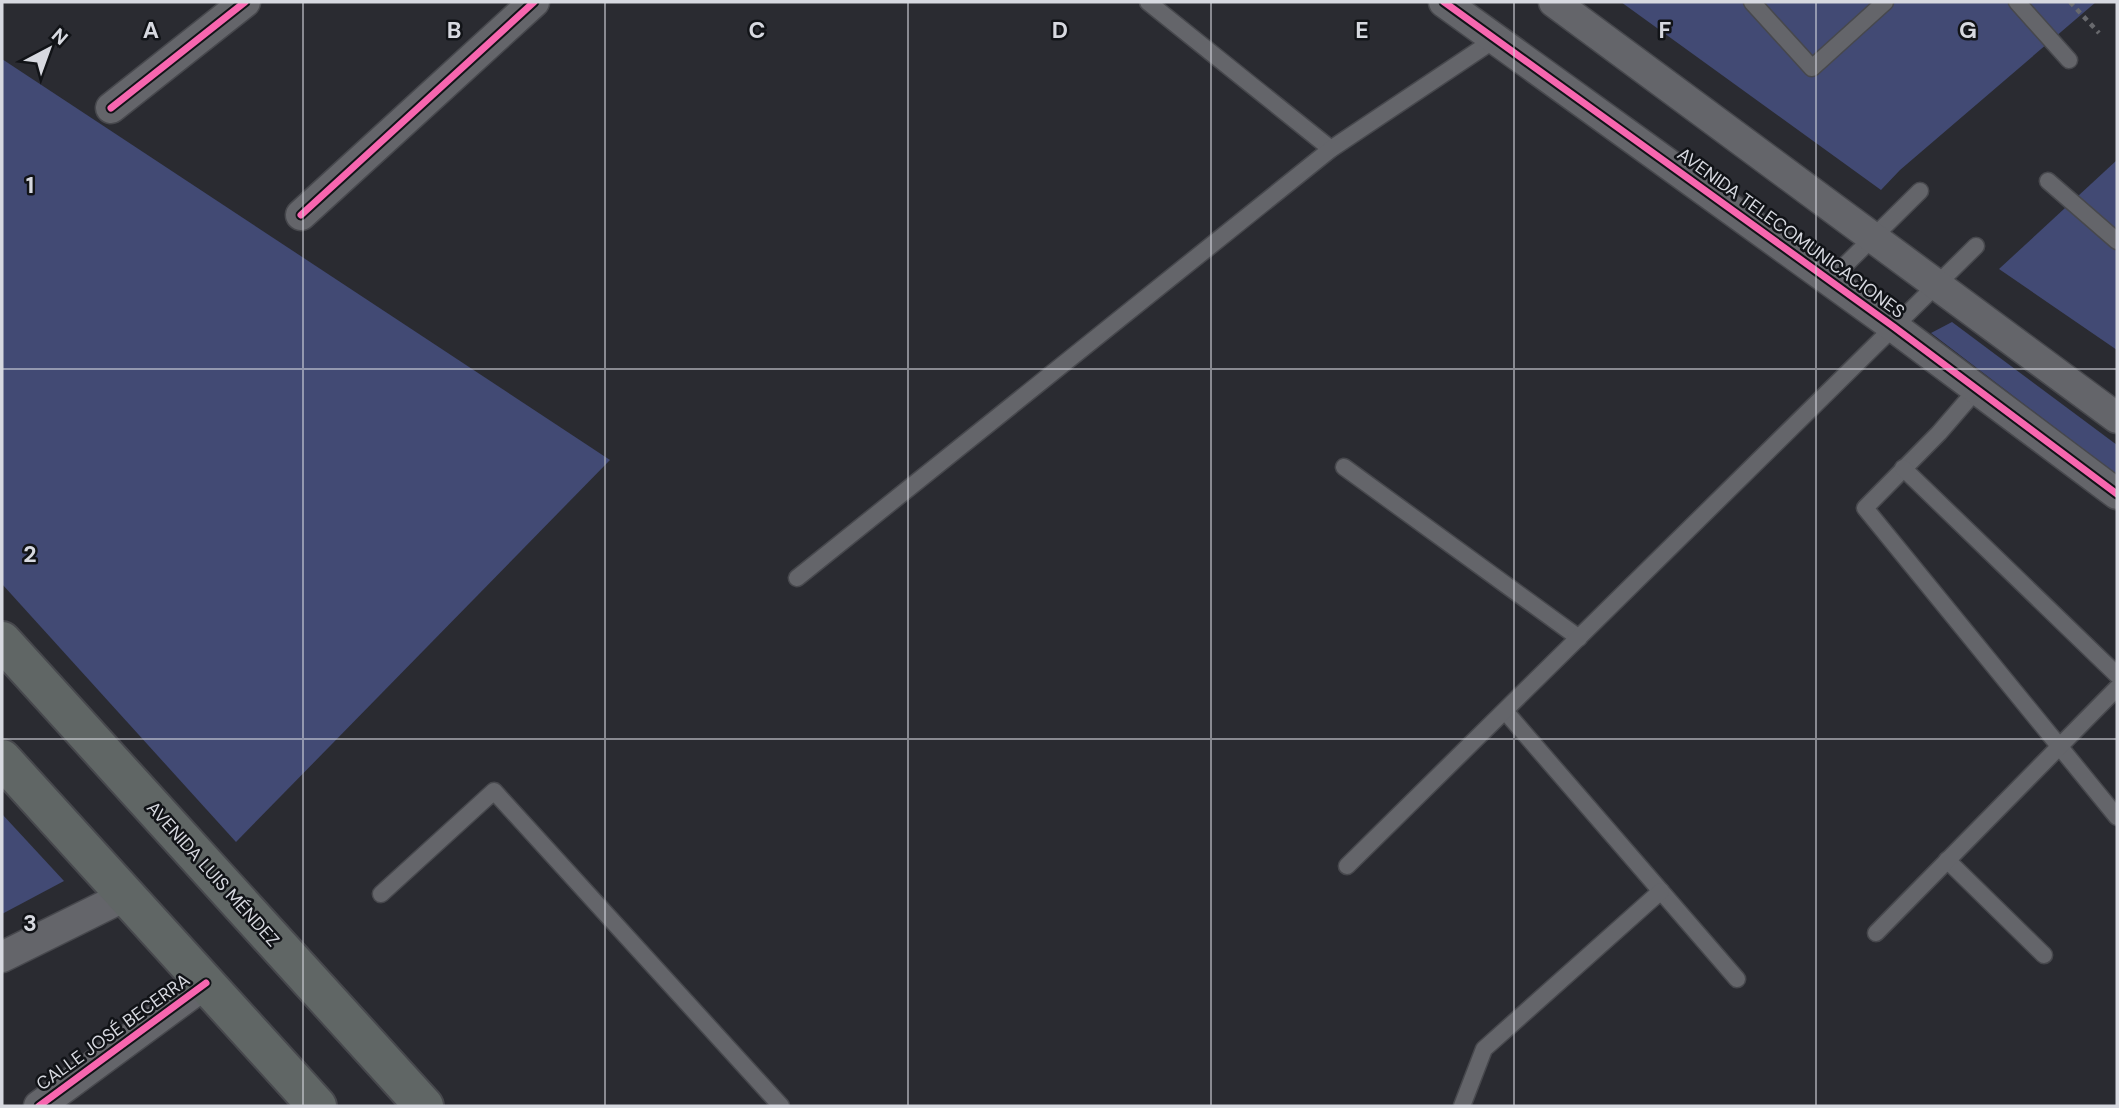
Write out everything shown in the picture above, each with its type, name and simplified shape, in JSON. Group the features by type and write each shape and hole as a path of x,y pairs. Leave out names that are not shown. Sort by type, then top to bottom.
{"main road":[{"name":"AVENIDA LUIS MÉNDEZ","path":"2,641 424,1106"},
{"path":"2,760 317,1106"}],"street":[{"path":"111,107 246,2"},
{"path":"301,215 534,2"},
{"name":"AVENIDA TELECOMUNICACIONES","path":"1444,2 1894,327 2117,494"},
{"path":"1554,2 2117,418"},
{"path":"2,957 125,896"},
{"name":"CALLE JOSÉ BECERRA","path":"39,1106 206,983"}],"lane":[{"path":"1148,2 1331,149"},
{"path":"1752,2 1812,68 1885,2"},
{"path":"2017,2 2069,60"},
{"path":"797,578 1331,149 1497,38"},
{"path":"2048,181 2117,241"},
{"path":"1829,281 1920,191"},
{"path":"1347,866 1976,246"},
{"path":"1978,389 1865,508 2061,745 2117,817"},
{"path":"1344,467 1579,638"},
{"path":"1903,468 2117,675"},
{"path":"1876,933 2117,688"},
{"path":"1505,710 1737,979"},
{"path":"381,894 494,791 781,1106"},
{"path":"1947,860 2044,955"},
{"path":"1462,1106 1484,1049 1661,891"}],"path":[{"path":"2070,2 2099,33"}],"shaded area":[{"path":"1621,2 2096,2 1900,170 1881,190"},
{"path":"2,59 610,460 236,842 2,584"},
{"path":"2117,160 2117,350 1999,269"},
{"path":"1952,322 2117,445 2117,475 1931,333"},
{"path":"2,814 64,881 2,914"}],"cycle path":[{"path":"111,108 245,2"},
{"path":"301,215 534,2"},
{"path":"1444,2 1894,327 2117,494"},
{"path":"39,1106 206,983"}]}
